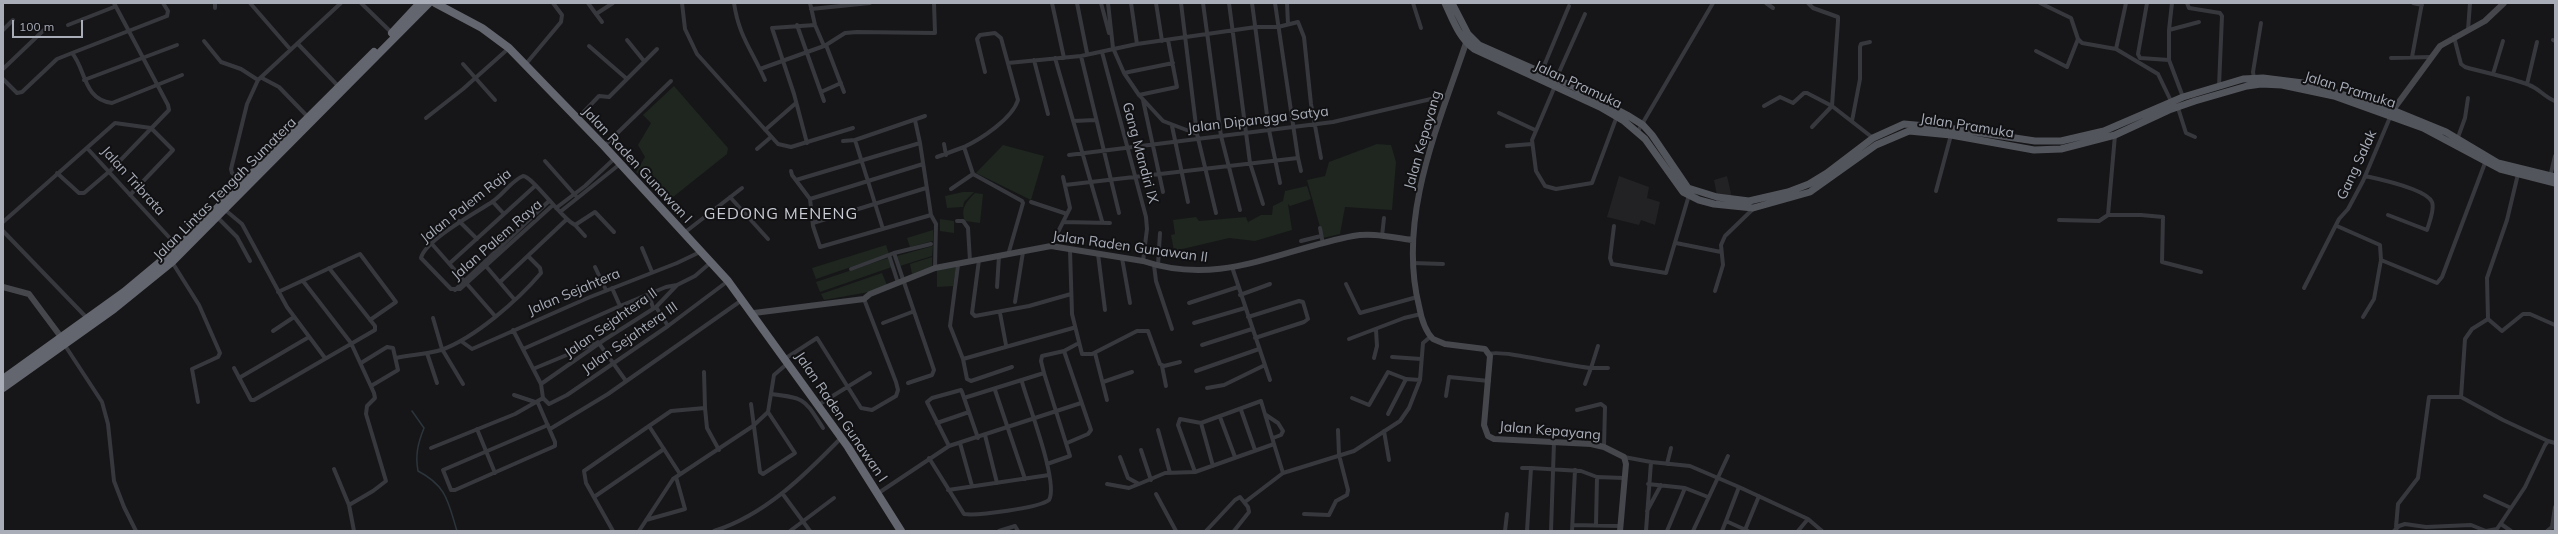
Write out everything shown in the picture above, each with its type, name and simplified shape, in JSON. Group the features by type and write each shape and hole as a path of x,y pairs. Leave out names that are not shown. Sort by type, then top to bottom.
{"highway":[{"name":"Jalan Lintas Tengah Sumatera","path":"272,156 307,116 339,87 393,33 420,3"},
{"name":"Jalan Lintas Tengah Sumatera","path":"3,379 124,301 172,262 217,217 260,168 429,3"},
{"name":"Jalan Raden Gunawan I","path":"435,3 482,28 509,48 604,146 728,281 754,313 841,438 901,531"},
{"name":"Jalan Lintas Tengah Sumatera","path":"3,388 63,340 87,318 124,292 178,247 242,181 260,168"}],"main road":[{"path":"1445,3 1466,43"},
{"name":"Jalan Pramuka","path":"1452,3 1473,40 1540,73 1555,83"},
{"name":"Jalan Pramuka","path":"1466,43 1508,66 1570,89 1643,125 1688,188 1717,197 1749,201 1788,192 1809,184 1827,173 1872,138 1896,127 1913,123 2035,141 2061,141 2104,131 2183,97 2254,78 2302,86 2392,113 2498,163 2552,179"},
{"name":"Jalan Pramuka","path":"1570,89 1617,116 1638,131 1651,146 1678,186 1689,195 1714,204 1753,208 1810,192 1876,145 1897,135 1914,130 2034,150 2061,149 2115,135 2178,108 2255,84 2302,86"},
{"path":"2034,150 2035,141"},
{"path":"2061,141 2061,149"},
{"name":"Jalan Pramuka","path":"2456,142 2485,163 2518,174 2552,179"}],"street":[{"path":"3,79 18,93 22,92 61,56 72,53 126,30 167,16 168,11 163,3"},
{"path":"215,3 215,8"},
{"path":"250,3 290,49"},
{"path":"242,181 232,173 231,169 251,93 269,69 341,3"},
{"path":"361,3 393,33"},
{"path":"525,65 561,22 562,15 553,3"},
{"path":"588,3 602,22"},
{"path":"596,14 613,3"},
{"path":"682,3 685,29 697,54 771,137 783,146 807,143 853,128"},
{"path":"734,3 737,24 741,35 765,80"},
{"path":"810,3 815,25 825,45 844,92"},
{"path":"811,9 870,3"},
{"path":"760,69 825,45 845,34 866,31 935,33 934,3"},
{"path":"1052,3 1064,58"},
{"path":"1077,3 1087,53"},
{"path":"1102,3 1114,48 1124,74 1139,95 1158,117 1172,126 1198,137"},
{"path":"1107,19 1108,3"},
{"path":"1131,3 1137,44"},
{"path":"1156,3 1162,41"},
{"path":"1181,3 1198,137 1216,213"},
{"path":"1203,3 1221,136 1240,210"},
{"path":"1229,3 1250,163 1263,204"},
{"path":"1252,3 1269,130 1280,182"},
{"path":"1275,3 1292,127 1301,171"},
{"path":"1286,3 1288,24"},
{"path":"1413,3 1421,28"},
{"path":"1638,131 1643,125 1683,52 1713,3"},
{"path":"1766,3 1773,8"},
{"path":"1808,3 1813,8 1838,17 1839,34 1832,106 1812,127"},
{"path":"2040,3 2071,18 2078,39 2082,43 2116,49 2158,74 2171,102"},
{"path":"2116,49 2126,3"},
{"path":"2147,3 2139,57 2143,59 2169,60"},
{"path":"2172,3 2169,30 2169,60 2183,97"},
{"path":"2187,3 2189,8 2220,13 2222,16 2219,87"},
{"path":"2412,57 2422,4 2413,3"},
{"path":"2468,30 2470,3"},
{"path":"2392,113 2440,46 2485,21 2504,3"},
{"path":"57,173 82,194 108,172 169,110 169,107 126,30 114,5 68,25"},
{"path":"1540,73 1569,6"},
{"path":"1585,14 1535,130 1532,144 1536,171 1544,186 1556,189 1590,184 1594,181 1617,116"},
{"path":"3,30 13,20"},
{"path":"1008,63 1081,56 1087,53 1102,52 1114,48 1137,44 1256,27 1278,27 1298,22 1302,28 1314,124 1321,158"},
{"path":"2169,30 2199,22"},
{"path":"2254,78 2253,72 2261,23"},
{"path":"807,143 772,28 797,25 815,25"},
{"path":"797,25 824,101"},
{"path":"3,69 46,28"},
{"path":"937,158 964,147 990,132 1017,104 1016,89 998,34 980,35 977,41 986,72"},
{"path":"2454,37 2461,64 2465,67 2538,88 2546,98 2555,101"},
{"path":"2036,51 2067,67 2078,39"},
{"path":"627,40 644,61"},
{"path":"1139,95 1177,87 1168,40"},
{"path":"204,41 221,62 279,86 307,116"},
{"path":"1852,121 1860,78 1860,47 1862,44 1870,42"},
{"path":"2493,74 2503,42"},
{"path":"2527,84 2537,42"},
{"name":"Jalan Kepayang","path":"1430,337 1421,314 1417,297 1413,262 1413,240 1423,179 1448,95 1466,43"},
{"path":"298,44 339,87"},
{"path":"84,80 177,45"},
{"path":"589,46 626,79"},
{"path":"426,118 509,48"},
{"path":"577,119 598,96 609,98 657,49"},
{"name":"Gang Mandiri IX","path":"1102,52 1136,177 1147,224 1143,261"},
{"path":"72,53 89,90 100,99 112,103 182,75"},
{"path":"1081,56 1120,213"},
{"path":"2391,58 2431,57"},
{"path":"1055,58 1102,221"},
{"path":"1034,60 1048,114"},
{"path":"1124,74 1173,63"},
{"path":"463,64 495,100"},
{"path":"604,146 671,81"},
{"path":"821,92 841,84"},
{"path":"1764,106 1780,97 1793,103 1804,93 1832,106 1872,138"},
{"name":"Jalan Dipangga Satya","path":"1069,155 1174,142 1198,137 1221,136 1333,122 1448,95"},
{"path":"2456,142 2465,118 2468,98"},
{"path":"1143,99 1163,192"},
{"path":"765,130 796,103"},
{"path":"2178,108 2186,133 2195,138"},
{"path":"1499,113 1535,130"},
{"name":"Gang Salak","path":"2304,288 2337,226 2339,219 2348,209 2365,176 2392,113"},
{"path":"843,141 855,140 925,116"},
{"path":"915,120 931,215 936,224 935,268"},
{"path":"1073,121 1096,120"},
{"path":"3,222 115,123 153,126 174,151 130,195"},
{"path":"1172,126 1174,142 1188,202"},
{"path":"1936,191 1951,135"},
{"path":"2108,215 2115,135"},
{"path":"757,149 771,137"},
{"path":"855,140 863,160 874,202 883,228"},
{"path":"796,180 920,143"},
{"path":"944,144 946,155"},
{"path":"1507,146 1532,144"},
{"path":"964,147 972,174 1023,204 1008,255"},
{"name":"Jalan Tribrata","path":"87,148 178,247"},
{"path":"2552,179 2555,156"},
{"path":"1065,185 1112,181 1205,168 1298,158"},
{"path":"545,161 578,198"},
{"name":"Jalan Palem Raya","path":"503,247 524,232 554,206 574,194 617,161"},
{"name":"Jalan Palem Raya","path":"560,212 578,198 617,161"},
{"path":"2381,260 2391,262 2411,274 2434,282 2440,281 2485,163"},
{"path":"810,199 923,164"},
{"path":"791,171 810,199 813,223 820,247 931,215"},
{"path":"951,189 972,174"},
{"path":"2518,174 2507,220 2487,278 2488,319 2502,331 2522,314 2530,314 2555,325"},
{"name":"Jalan Palem Raja","path":"454,290 421,258 432,244 459,221 493,202 523,176 529,177 535,186"},
{"path":"2365,176 2400,185 2428,197 2433,205 2427,230 2388,215"},
{"path":"1051,246 1070,208 1063,177"},
{"path":"450,263 535,186 566,220 575,225 586,236"},
{"path":"683,233 742,188"},
{"path":"813,223 874,202 926,188"},
{"path":"1614,226 1610,258 1612,264 1666,274 1689,195"},
{"path":"730,197 768,239"},
{"path":"493,202 504,214"},
{"name":"Jalan Palem Raya","path":"454,290 475,273 503,247 520,228 549,202"},
{"path":"1031,202 1067,214"},
{"path":"1715,291 1723,265 1721,252 1725,236 1753,208"},
{"path":"224,209 242,224 278,292 294,318 325,358"},
{"path":"575,225 595,212 614,232"},
{"path":"2059,220 2099,221 2108,215 2141,214 2163,217 2162,262 2201,272"},
{"path":"217,217 237,237 250,261"},
{"path":"1382,236 1384,218"},
{"path":"500,282 566,220"},
{"path":"459,221 477,239"},
{"path":"957,222 963,221 967,226 970,261"},
{"path":"1062,222 1102,221 1110,223"},
{"path":"2337,226 2380,245 2382,248 2374,299 2363,318"},
{"path":"520,228 524,232"},
{"path":"1320,228 1323,244"},
{"path":"3,231 87,318"},
{"path":"1160,233 1156,265 1156,281 1172,329"},
{"path":"1301,241 1321,236"},
{"name":"Jalan Raden Gunawan II","path":"754,313 864,299 935,268 958,265 970,261 1051,246 1143,261 1156,265 1210,271 1232,267 1353,236 1382,236 1413,240"},
{"path":"1676,243 1721,252"},
{"path":"432,244 466,281 495,316"},
{"path":"851,269 892,254 931,244"},
{"path":"642,248 652,272"},
{"path":"1070,250 1073,328 1077,344 1084,356 1094,353 1137,331 1146,330 1162,366 1166,386"},
{"name":"Jalan Sejahtera","path":"461,340 472,350 513,330 606,290 678,263 700,252"},
{"path":"1015,302 1023,252"},
{"path":"278,292 360,254 390,291 395,303 370,320"},
{"path":"892,254 934,373 908,383"},
{"path":"1098,254 1105,310"},
{"path":"396,358 442,350 461,340 495,316 542,272 528,256"},
{"path":"997,287 998,256"},
{"path":"1122,258 1130,303"},
{"name":"Jalan Palem Raya","path":"475,273 489,260"},
{"path":"979,260 972,313 974,316 1000,312 1071,294"},
{"path":"172,262 199,305 220,353 218,357 192,369 198,402"},
{"path":"1413,262 1444,264"},
{"name":"Jalan Sejahtera II","path":"541,384 655,307 677,285 695,276 710,263"},
{"path":"485,265 514,299"},
{"path":"958,265 950,320 952,333 963,359 966,379 969,382 1012,367"},
{"path":"596,267 606,290"},
{"path":"1232,267 1240,295 1270,380"},
{"path":"234,368 250,400 254,400 375,330 370,320 329,268"},
{"path":"303,281 351,343 375,398 367,406 366,414 386,481 373,491 349,505"},
{"name":"Jalan Sejahtera III","path":"543,398 547,404 552,404 613,361 668,326 728,281"},
{"path":"1240,295 1270,284"},
{"path":"1346,284 1360,313 1417,297"},
{"path":"523,350 620,306 649,294 677,285"},
{"path":"3,287 28,294 63,340 102,402 108,424 114,481 124,507 136,531"},
{"path":"1189,303 1238,287"},
{"path":"612,288 620,306"},
{"path":"649,294 655,307 668,326"},
{"path":"514,396 538,403 549,427 555,442 555,447 453,491 442,473 443,470 549,427 626,381 717,320 743,299"},
{"path":"639,531 669,484 678,476 753,426 768,412 774,375 787,360 817,338 861,408 868,411 896,396 898,392 896,382 864,299"},
{"path":"1248,317 1297,301 1303,302 1308,314 1304,322 1256,338"},
{"path":"1194,323 1245,308"},
{"path":"883,322 912,312"},
{"path":"1000,312 1006,345"},
{"path":"1349,339 1376,330 1378,327 1421,314"},
{"path":"273,330 294,318"},
{"path":"433,318 442,350 463,384"},
{"path":"2461,397 2465,339 2472,329 2488,319"},
{"path":"963,359 1006,345 1073,328"},
{"path":"431,448 538,403 543,398 541,384 513,330"},
{"path":"1202,345 1252,330"},
{"path":"1374,358 1377,348 1376,330"},
{"path":"239,378 309,337"},
{"path":"1245,502 1283,473 1340,456 1363,446 1400,421 1409,408 1420,380 1422,343 1430,337 1438,342 1485,349 1489,354 1504,352 1552,363 1591,368 1608,368"},
{"path":"533,369 593,342 600,343 626,381"},
{"path":"1047,464 1069,457 1067,443 1044,373 1041,361 1042,356 1064,351 1077,344"},
{"path":"361,363 390,346 396,358 398,370 371,386"},
{"path":"1585,384 1598,346"},
{"path":"1196,371 1260,349"},
{"path":"1064,351 1081,403 1089,422 1090,432 1067,443"},
{"path":"427,353 437,383"},
{"path":"1094,353 1107,400"},
{"name":"Jalan Kepayang","path":"1489,354 1489,382 1484,425 1488,436 1494,439 1554,442 1604,447 1624,457"},
{"path":"1392,357 1421,360"},
{"path":"1162,366 1180,362"},
{"path":"1207,388 1224,385 1265,365"},
{"path":"704,372 707,428 719,450"},
{"path":"1103,382 1132,372"},
{"path":"1352,398 1369,405 1388,372 1406,379 1420,380"},
{"path":"818,405 870,373"},
{"path":"964,398 1022,382 1044,373"},
{"path":"1446,396 1449,377 1489,382"},
{"path":"1388,414 1406,379"},
{"path":"929,458 964,514 1003,510 1046,502 1052,494 1047,464 1022,382"},
{"path":"949,446 926,404 929,400 957,389 960,390 964,398 978,438"},
{"path":"995,390 1025,479"},
{"path":"771,394 796,397 806,402 823,428"},
{"path":"2395,529 2398,504 2418,478 2429,397 2461,397 2503,420 2555,443"},
{"path":"1195,472 1177,422 1184,419 1201,423 1241,410 1261,401 1283,473"},
{"path":"877,494 949,446 978,438 1081,403"},
{"path":"751,404 760,472 765,474 795,453 768,412"},
{"path":"1577,410 1601,404 1605,407 1604,447"},
{"path":"613,531 584,478 584,470 671,411 705,408"},
{"path":"1241,410 1255,450"},
{"path":"937,423 969,412"},
{"path":"1266,415 1278,423 1283,431 1281,435 1273,438"},
{"path":"1220,416 1234,458"},
{"path":"1201,423 1213,466"},
{"path":"646,520 686,509 678,476 664,449 649,426"},
{"path":"477,429 495,473"},
{"path":"1158,430 1170,472"},
{"path":"1304,514 1329,515 1336,501 1346,495 1348,490 1340,456 1338,430"},
{"path":"1384,431 1389,460"},
{"path":"985,435 997,483"},
{"path":"714,531 739,521 782,493 841,438"},
{"path":"2395,529 2405,524 2426,527 2471,526 2486,531 2497,529 2525,487 2548,441"},
{"path":"1550,531 1554,442"},
{"path":"960,443 972,486"},
{"path":"1107,484 1129,488 1170,472 1195,472 1274,444"},
{"path":"1668,464 1670,448"},
{"path":"594,497 664,449"},
{"path":"1141,450 1151,480"},
{"path":"1694,531 1708,497 1728,456"},
{"path":"1120,457 1129,480 1139,484"},
{"path":"1573,525 1596,525 1620,529 1626,464 1624,457 1651,462 1690,466 1808,519 1822,531"},
{"path":"1646,531 1648,484 1651,462"},
{"path":"1522,468 1576,470 1597,477 1624,478"},
{"path":"1527,531 1531,468"},
{"path":"334,469 349,505 354,531"},
{"path":"1572,531 1576,470"},
{"path":"948,490 1049,475"},
{"path":"1596,525 1597,477"},
{"path":"1648,484 1685,488 1708,497"},
{"path":"1647,512 1661,485"},
{"path":"1722,531 1739,487"},
{"path":"1667,531 1685,488"},
{"path":"782,493 810,531"},
{"path":"1156,494 1176,531"},
{"path":"1726,521 1746,530 1759,496"},
{"path":"2485,496 2511,508"},
{"path":"1206,531 1237,498 1240,497 1245,502 1249,514 1234,531"},
{"path":"790,531 804,522 834,498"},
{"path":"2547,531 2554,527 2555,507"},
{"path":"1505,531 1507,514"},
{"path":"1798,531 1808,519"},
{"path":"2501,524 2511,531"},
{"path":"999,531 1015,526 1018,531"}],"shaded area":[{"path":"674,86 728,148 727,154 668,201 636,172 645,157 638,145 651,123 643,115"},
{"path":"1377,144 1391,145 1396,162 1392,210 1345,207 1340,234 1323,238 1307,180 1325,176 1329,162"},
{"path":"1003,145 1044,156 1031,200 976,173"},
{"path":"1619,176 1649,187 1647,198 1660,202 1655,225 1641,220 1639,225 1607,217"},
{"path":"1727,176 1732,198 1717,196 1714,180"},
{"path":"1307,186 1311,199 1290,206 1288,204 1292,230 1255,241 1229,238 1174,251 1171,235 1175,234 1173,220 1196,217 1199,221 1246,217 1249,225 1248,222 1261,215 1272,215 1273,206 1283,201 1285,191"},
{"path":"963,192 974,192 964,202 963,207 947,208 945,196"},
{"path":"975,193 983,194 980,223 965,221 963,212 965,205"},
{"path":"940,219 954,221 954,233 940,231"},
{"path":"933,230 933,241 910,247 907,238"},
{"path":"886,245 889,254 816,279 812,268"},
{"path":"933,246 932,256 900,266 897,256"},
{"path":"932,257 932,266 912,274 910,264"},
{"path":"888,258 892,267 820,292 816,282"},
{"path":"956,267 953,286 937,287 937,270"},
{"path":"882,273 887,285 869,292 824,300 821,294"}],"waterway":[{"path":"412,411 424,428 418,449 418,471 428,477 441,489 448,503 457,531"}],"district":[{"name":"GEDONG MENENG","path":"781,214"}]}
